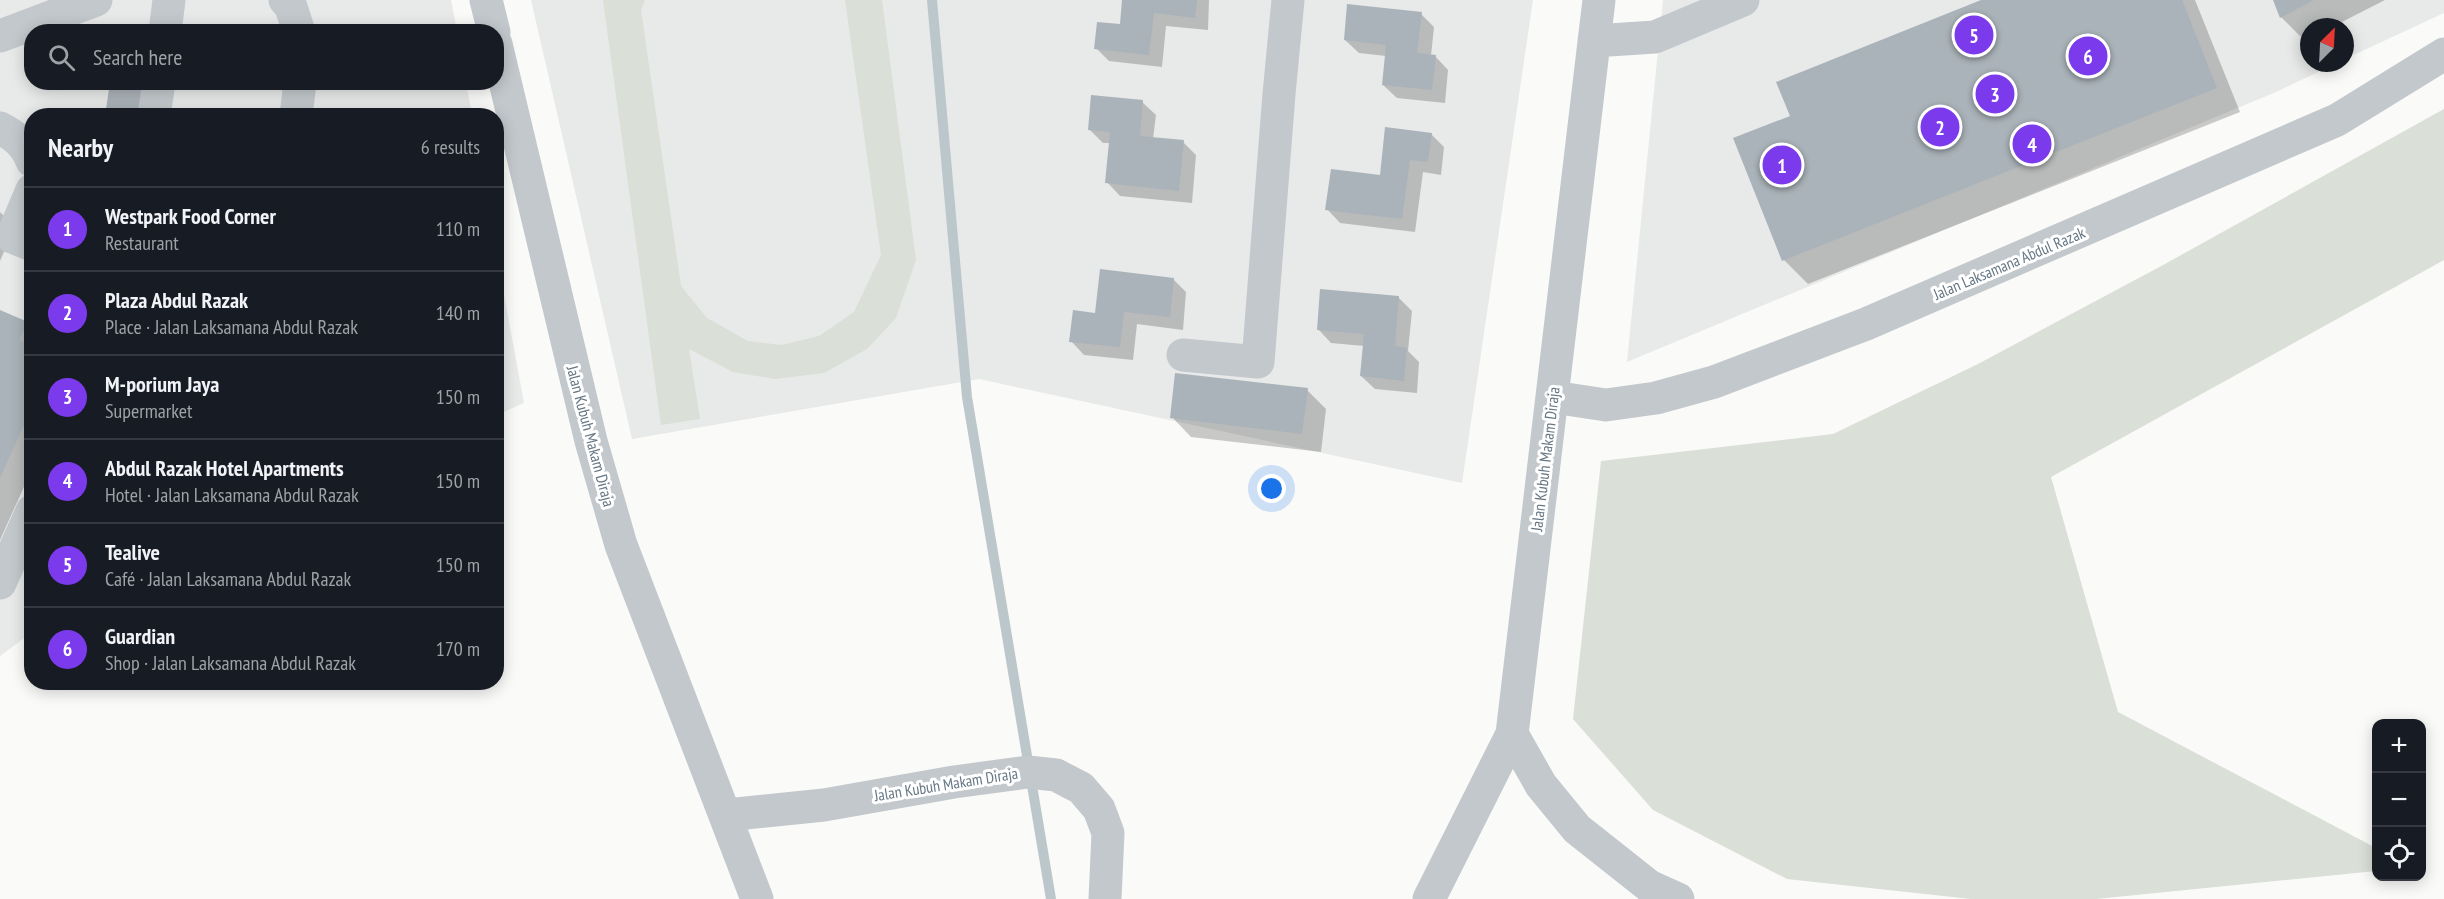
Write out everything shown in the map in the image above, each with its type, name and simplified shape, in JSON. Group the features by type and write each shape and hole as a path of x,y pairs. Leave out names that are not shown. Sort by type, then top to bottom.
{"street":[{"path":"32,24 96,0"},
{"path":"166,24 169,0"},
{"path":"285,0 291,7 296,24"},
{"path":"486,0 492,24"},
{"path":"1183,355 1258,362 1288,0"},
{"name":"Jalan Kubuh Makam Diraja","path":"1429,899 1512,734 1599,0"},
{"path":"1594,41 1655,37 1743,0"},
{"path":"0,36 24,27"},
{"name":"Jalan Laksamana Abdul Razak","path":"1553,397 1606,405 1656,398 1714,382 1834,337 2337,120 2444,54"},
{"name":"Jalan Kubuh Makam Diraja","path":"504,77 591,441 621,545 757,899"},
{"path":"155,108 158,90"},
{"path":"297,108 299,90"},
{"path":"0,128 24,145"},
{"path":"24,209 12,237 24,242"},
{"path":"0,583 24,529"},
{"path":"1512,734 1541,785 1577,829 1649,886 1678,899"},
{"name":"Jalan Kubuh Makam Diraja","path":"726,815 824,805 1028,771 1056,775 1081,788 1099,809 1108,833 1105,899"}],"shaded area":[{"path":"0,0 451,0 456,24 24,24 24,90 467,90 471,108 24,108 24,638 0,656"},
{"path":"531,0 1533,0 1462,483 979,379 632,439"},
{"path":"603,0 645,0 641,10 681,286 707,318 748,341 782,345 819,336 854,312 881,255 845,0 882,0 916,260 896,318 867,349 824,373 775,379 733,372 689,349 700,419 661,425"},
{"path":"1663,0 2444,0 2444,13 2354,55 2354,18 2300,18 2300,72 2318,72 2276,92 1627,362"},
{"path":"2444,109 2444,260 2051,477 2118,712 2372,846 2372,871 2096,899 1971,899 1787,879 1653,810 1573,719 1601,461 1833,434 1978,364 2165,264"},
{"path":"504,294 524,403 504,412"}],"building":[{"path":"1122,0 1197,0 1195,18 1154,13 1149,55 1094,49 1097,22 1120,24"},
{"path":"1981,0 2182,0 2217,88 1782,261 1733,138 1790,116 1776,82"},
{"path":"2273,0 2314,0 2280,18"},
{"path":"1347,4 1422,12 1417,53 1436,55 1432,90 1382,85 1386,45 1344,40"},
{"path":"109,90 145,90 143,108 106,108"},
{"path":"1091,95 1143,100 1140,136 1184,140 1179,191 1105,183 1110,132 1088,130"},
{"path":"1385,127 1432,133 1428,162 1410,160 1402,219 1325,210 1331,169 1380,175"},
{"path":"1100,269 1174,278 1170,317 1124,312 1120,347 1069,342 1073,310 1095,313"},
{"path":"1320,289 1399,296 1395,346 1407,348 1404,381 1360,376 1364,334 1317,330"},
{"path":"0,310 24,320 24,330 19,340 24,342 24,425 0,478"},
{"path":"1175,373 1308,388 1302,434 1170,418"}],"waterway":[{"path":"932,0 967,397 1051,899"}],"place":[{"name":"Tealive","path":"1974,35"},
{"name":"Guardian","path":"2088,56"},
{"name":"M-porium Jaya","path":"1995,94"},
{"name":"Plaza Abdul Razak","path":"1940,127"},
{"name":"Abdul Razak Hotel Apartments","path":"2032,144"},
{"name":"Westpark Food Corner","path":"1782,165"}]}
